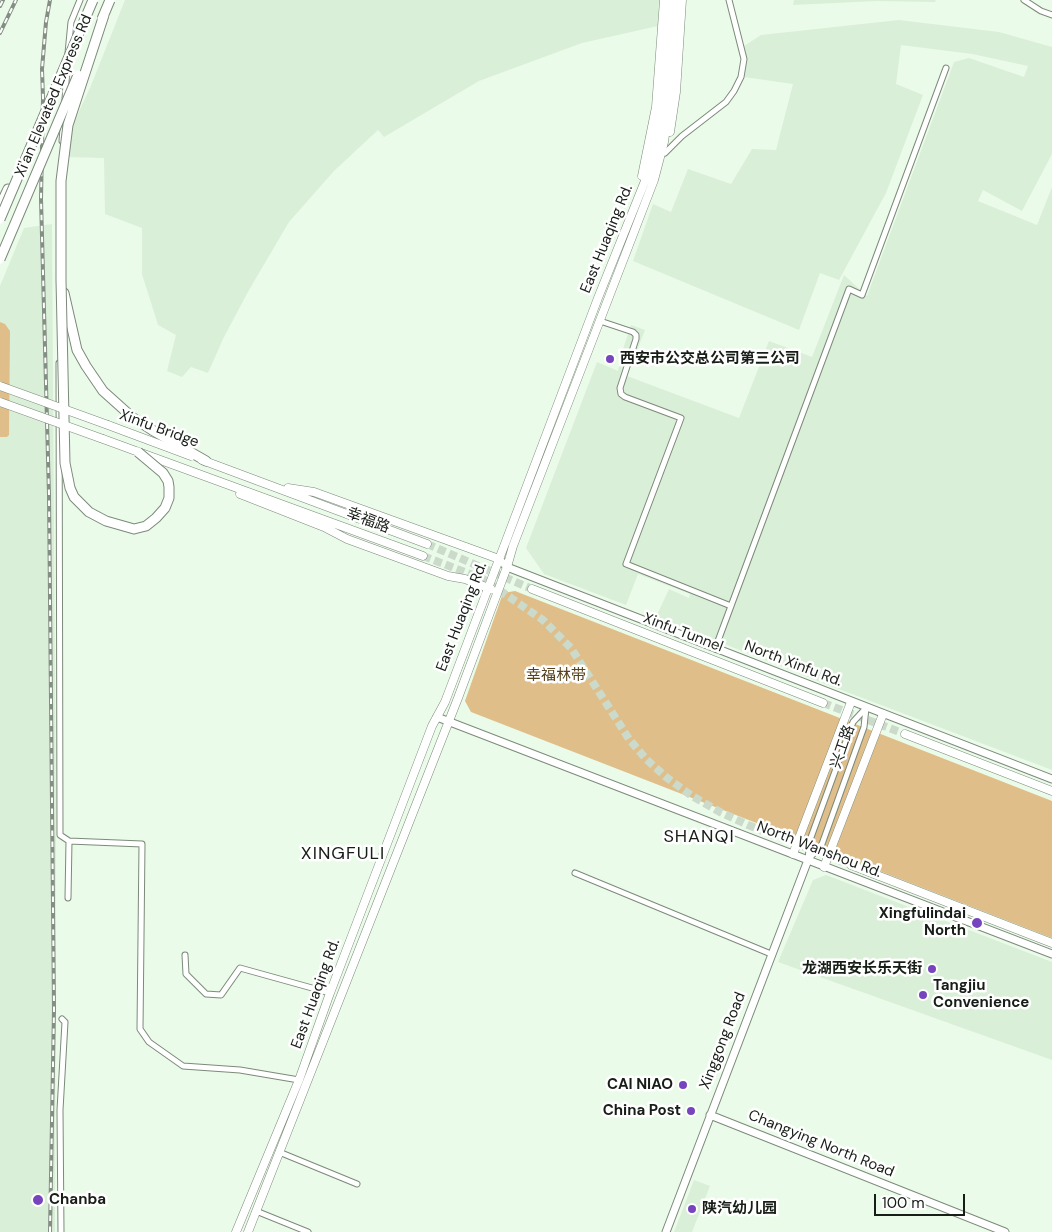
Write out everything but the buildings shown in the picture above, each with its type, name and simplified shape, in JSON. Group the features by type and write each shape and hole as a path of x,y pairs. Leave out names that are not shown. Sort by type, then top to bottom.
{"highway":[{"name":"Xi'an Elevated Express Rd","path":"0,219 93,0"},
{"name":"Xi'an Elevated Express Rd","path":"0,259 110,0"},
{"path":"104,15 68,125 60,199 65,463 70,488 74,497 89,512 106,521 134,529 146,526 165,508 169,498 169,487 168,480 163,473 138,452"},
{"path":"0,206 35,135"},
{"path":"61,280 77,350 104,391 139,421 206,462"}],"main road":[{"path":"634,208 656,107 664,0"},
{"name":"East Huaqing Rd.","path":"236,1232 299,1080 330,993 437,716 445,702 651,162 659,128 663,97 670,0"},
{"name":"East Huaqing Rd.","path":"248,1232 498,592 512,546 654,180 667,123 671,89 676,0"},
{"path":"635,230 656,188 666,153 675,105 682,0"},
{"name":"Xinfu Bridge","path":"0,386 308,499"},
{"name":"Xinfu Bridge","path":"0,402 303,512"},
{"path":"212,479 251,500 324,527 347,539 498,592"},
{"path":"271,486 314,492 499,559"},
{"name":"幸福路","path":"308,499 427,544"},
{"name":"幸福路","path":"303,512 423,556"},
{"name":"North Xinfu Rd.","path":"499,559 507,567 1052,779"},
{"name":"Xinfu Tunnel","path":"532,589 823,703"},
{"path":"793,854 851,702"},
{"path":"824,867 884,714"},
{"name":"North Wanshou Rd.","path":"437,716 1052,954"},
{"path":"905,734 1052,791"},
{"name":"Xinggong Road","path":"666,1232 770,954 808,860"},
{"path":"851,865 1052,943"},
{"name":"Changying North Road","path":"710,1115 1005,1232"}],"street":[{"path":"62,141 71,22 80,0"},
{"path":"666,153 682,136 726,102 741,78 744,59 729,0"},
{"path":"1024,0 1041,11 1052,15"},
{"path":"715,649 849,290 862,294 946,68"},
{"path":"600,321 634,332 636,335 620,388 621,394 681,418 626,564 731,606"},
{"path":"59,355 60,835 69,841 142,844 140,1029 149,1042 184,1066 240,1070 299,1080"},
{"name":"兴工路","path":"808,860 822,844 864,727 866,708"},
{"name":"兴工路","path":"808,860 810,840 853,722 866,708"},
{"path":"68,898 69,841"},
{"path":"575,873 770,954"},
{"path":"185,955 186,974 206,994 221,995 240,968 330,993"},
{"path":"61,1232 60,1110 64,1022 62,1019"},
{"path":"279,1152 357,1184"},
{"path":"256,1211 308,1232"}],"shaded area":[{"path":"125,0 659,0 658,26 582,43 479,81 384,137 378,130 334,171 289,222 249,290 223,339 208,373 191,367 182,377 167,371 176,335 158,325 142,274 142,228 105,214 104,158 65,157 64,143 90,88"},
{"path":"794,0 936,0 935,2 877,1 793,5"},
{"path":"899,20 999,32 1052,47 1052,154 1022,211 983,190 978,201 1037,225 1052,187 1052,770 656,617 669,589 689,598 690,594 638,574 626,605 544,574 526,548 597,362 618,371 631,325 645,330 627,376 739,418 769,341 812,357 844,275 867,296 954,62 969,58 1024,77 1028,66 972,54 901,45 896,84 923,95 886,193 839,280 820,273 799,330 633,261 653,204 671,212 688,169 731,184 752,149 776,150 793,84 744,77 744,46 761,35"},
{"path":"52,224 56,835 55,1232 0,1232 0,286 24,228"},
{"path":"826,875 1052,962 1052,1060 778,962 813,880"},
{"name":"陕汽幼儿园","path":"694,1180 710,1186 692,1232 674,1232"}],"green space":[{"path":"0,322 5,324 10,331 9,435 7,437 0,437"},
{"name":"幸福林带","path":"515,591 1052,801 1052,938 471,712 465,701 503,593"}],"tunnel":[{"path":"427,544 532,589"},
{"path":"423,556 483,579 543,620 571,648 629,739 646,759 692,796 748,825 851,865"},
{"path":"823,703 905,734"}],"railway":[{"path":"0,6 3,0"},
{"path":"0,33 16,0"},
{"path":"50,0 42,69 41,199 49,495 54,1009 50,1232"}],"place":[{"name":"西安市公交总公司第三公司","path":"610,359"},
{"name":"Xingfulindai North","path":"977,923"},
{"name":"龙湖西安长乐天街","path":"932,969"},
{"name":"Tangjiu Convenience","path":"923,995"},
{"name":"CAI NIAO","path":"683,1085"},
{"name":"China Post","path":"691,1111"},
{"name":"Chanba","path":"38,1200"},
{"name":"陕汽幼儿园","path":"692,1209"}],"district":[{"name":"SHANQI","path":"699,837"},
{"name":"XINGFULI","path":"343,854"}]}
